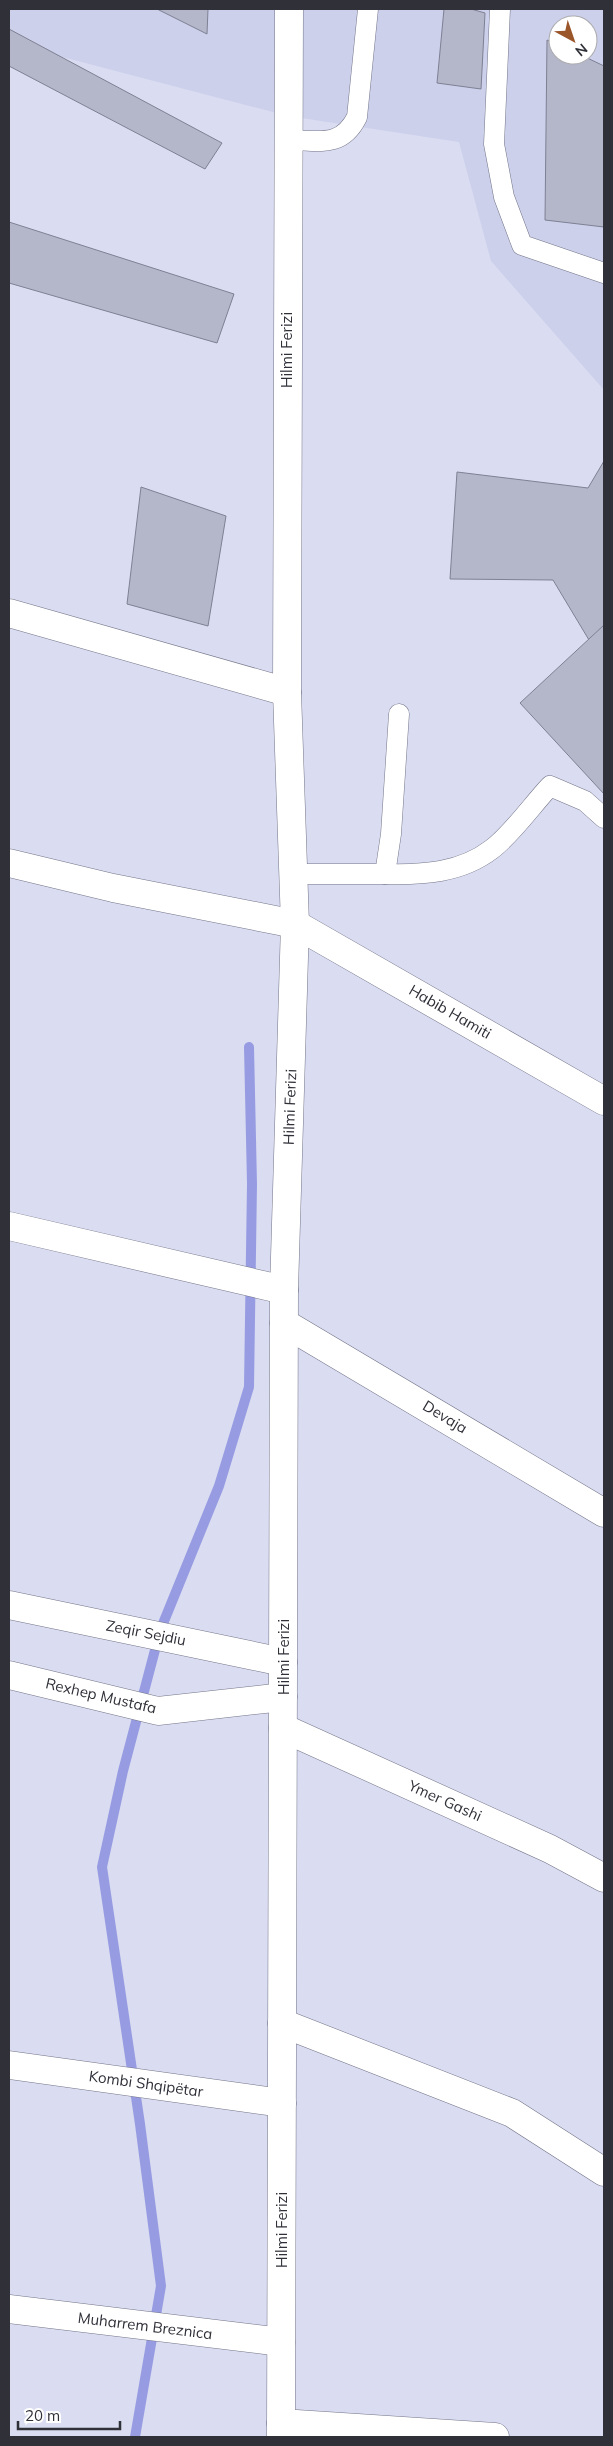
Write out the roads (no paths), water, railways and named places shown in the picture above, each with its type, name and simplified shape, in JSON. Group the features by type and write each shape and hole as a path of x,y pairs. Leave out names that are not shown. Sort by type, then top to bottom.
{"street":[{"name":"Hilmi Ferizi","path":"281,2430 284,1323 279,1289 295,924 287,692 289,9"},
{"path":"9,613 287,692"},
{"path":"9,862 113,888 295,924"},
{"name":"Habib Hamiti","path":"295,924 604,1101"},
{"path":"9,1226 279,1289"},
{"name":"Devaja","path":"284,1323 604,1513"},
{"name":"Zeqir Sejdiu","path":"9,1606 283,1662"},
{"name":"Rexhep Mustafa","path":"9,1675 158,1711 283,1697"},
{"name":"Ymer Gashi","path":"283,1728 550,1849 604,1878"},
{"path":"282,2023 512,2113 604,2172"},
{"name":"Kombi Shqipëtar","path":"9,2065 282,2103"},
{"name":"Muharrem Breznica","path":"9,2309 281,2342"},
{"path":"281,2430 495,2437"}],"lane":[{"path":"288,140 339,139 351,129 357,118 368,9"},
{"path":"500,9 494,144 504,197 522,246 604,273"},
{"path":"385,874 391,834 399,714"},
{"path":"294,874 426,875 471,863 494,848 550,786 585,801 604,818"}],"waterway":[{"path":"135,2437 161,2286 140,2124 102,1867 123,1771 160,1631 219,1486 249,1387 252,1184 249,1047"}]}
